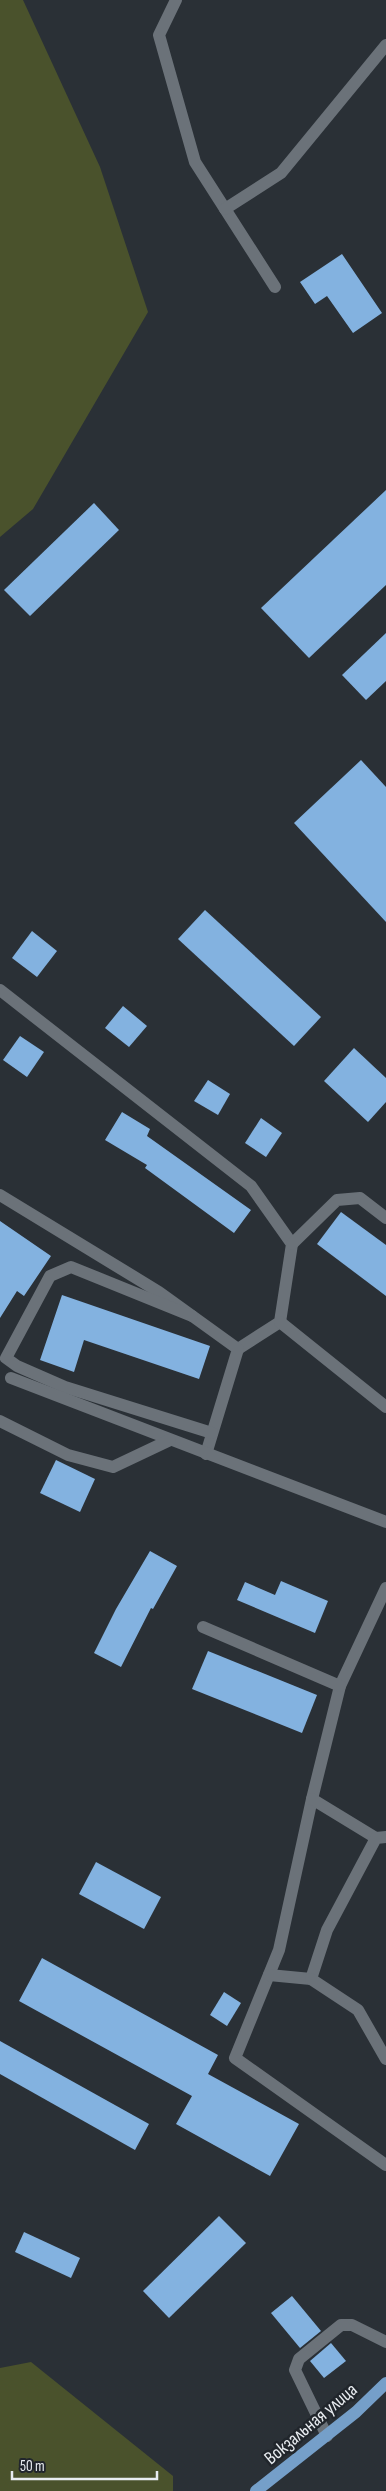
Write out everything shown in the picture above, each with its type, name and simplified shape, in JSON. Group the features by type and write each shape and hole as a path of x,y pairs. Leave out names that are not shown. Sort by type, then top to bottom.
{"main road":[{"name":"Вокзальная улица","path":"256,2491 356,2412 386,2383"}],"street":[{"path":"176,0 159,35 195,162 276,287"},
{"path":"225,209 281,173 386,45"},
{"path":"0,990 251,1186 292,1244"},
{"path":"0,1195 159,1292 238,1349"},
{"path":"206,1454 238,1349 280,1322 292,1244 337,1200 360,1198 386,1218"},
{"path":"192,1316 71,1267 50,1276 6,1358 17,1366 66,1387 212,1433"},
{"path":"280,1322 386,1407"},
{"path":"11,1378 386,1522"},
{"path":"0,1421 68,1455 113,1466 170,1440"},
{"path":"386,1588 340,1686 312,1799 279,1950 235,2058 386,2165"},
{"path":"203,1627 340,1686"},
{"path":"311,1979 327,1930 381,1837 312,1799"},
{"path":"269,1975 311,1979 358,2010 386,2059"},
{"path":"327,2436 295,2370 299,2359 341,2325 352,2325 386,2342"}],"green space":[{"path":"0,0 23,0 100,167 148,312 33,509 0,537"},
{"path":"31,2362 173,2476 173,2491 0,2491 0,2368"}],"building":[{"path":"342,254 382,313 353,333 327,296 315,304 300,282"},
{"path":"386,490 386,585 309,658 261,608"},
{"path":"94,503 119,530 30,616 4,590"},
{"path":"386,633 386,681 366,700 342,675"},
{"path":"361,760 386,787 386,922 294,823"},
{"path":"205,910 321,1017 294,1046 178,939"},
{"path":"32,931 57,951 37,977 12,958"},
{"path":"123,1006 147,1026 129,1047 105,1028"},
{"path":"20,1036 44,1052 27,1077 3,1060"},
{"path":"354,1048 386,1078 386,1102 368,1122 324,1081"},
{"path":"208,1080 230,1094 218,1115 194,1101"},
{"path":"122,1112 150,1129 147,1136 251,1210 234,1233 145,1168 147,1165 105,1140"},
{"path":"261,1118 282,1133 266,1157 245,1143"},
{"path":"341,1212 386,1245 386,1296 317,1244"},
{"path":"0,1221 51,1256 24,1296 17,1291 0,1318"},
{"path":"62,1295 210,1346 199,1379 84,1340 74,1372 40,1360"},
{"path":"56,1460 95,1479 80,1512 40,1493"},
{"path":"150,1551 177,1566 153,1609 151,1608 121,1667 94,1653 116,1609"},
{"path":"281,1581 328,1601 315,1633 237,1600 245,1582 275,1595"},
{"path":"208,1651 317,1695 302,1733 192,1689"},
{"path":"96,1862 161,1897 144,1929 79,1894"},
{"path":"42,1958 218,2055 208,2074 299,2124 270,2176 176,2124 192,2096 19,2001"},
{"path":"224,1992 241,2003 227,2026 210,2015"},
{"path":"0,2041 149,2124 135,2150 0,2074"},
{"path":"219,2216 246,2243 169,2318 143,2291"},
{"path":"24,2232 80,2258 71,2278 15,2252"},
{"path":"292,2296 321,2331 300,2348 271,2313"},
{"path":"331,2343 346,2361 324,2378 310,2361"}]}
